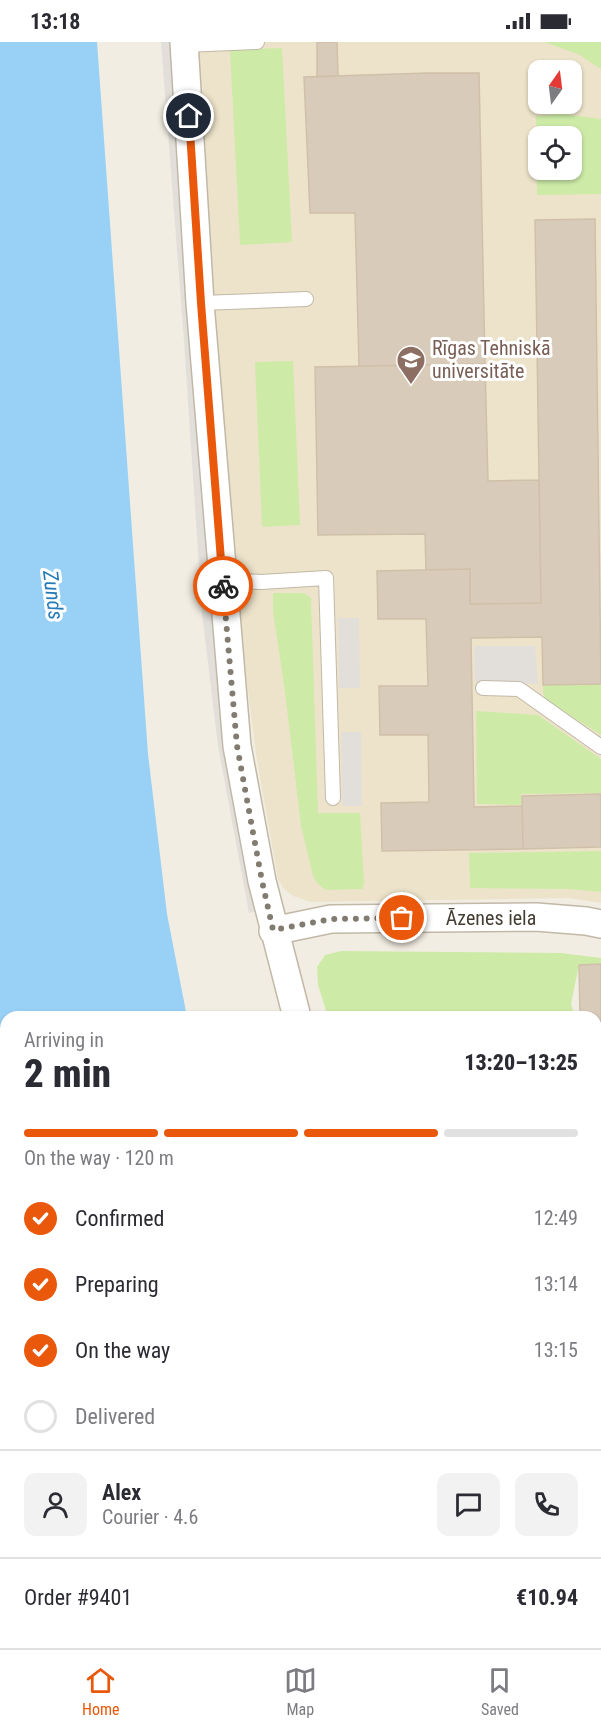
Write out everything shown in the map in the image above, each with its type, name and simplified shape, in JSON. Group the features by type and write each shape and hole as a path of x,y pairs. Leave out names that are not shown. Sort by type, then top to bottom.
{"street":[{"path":"184,44 201,303 237,746 262,881 295,1011"},
{"name":"Āzenes iela","path":"273,930 331,919 536,917 601,924"}],"lane":[{"path":"184,44 257,42"},
{"path":"201,303 306,299"},
{"path":"223,580 261,582 326,578 333,798"},
{"path":"483,688 519,689 601,747"}],"shaded area":[{"path":"161,42 174,42 263,909 249,913 218,746 202,613"},
{"name":"Rīgas Tehniskā universitāte","path":"194,42 601,42 601,903 569,898 311,902 293,896 284,889 278,879 256,754 237,603"},
{"path":"338,618 359,618 360,688 339,688"},
{"path":"474,646 535,646 538,684 475,682"},
{"path":"341,732 361,732 362,806 342,806"}],"green space":[{"path":"544,42 601,42 601,69 578,54"},
{"path":"282,48 292,242 240,245 230,50"},
{"path":"562,114 601,119 601,194 537,195 537,180 582,180 582,126 536,126 536,116"},
{"path":"293,361 300,525 262,527 255,362"},
{"path":"273,593 304,593 311,598 318,813 360,813 364,884 362,889 326,890 313,876 301,826 273,611"},
{"path":"601,684 601,735 546,700 543,693 543,685"},
{"path":"476,711 538,715 601,759 601,793 521,794 521,805 477,804"},
{"path":"601,851 601,892 569,889 470,888 469,853"},
{"path":"341,951 561,953 601,958 601,964 579,965 571,1004 573,1011 326,1011 318,985 317,967 325,955"}],"water":[{"name":"Zunds","path":"0,42 97,42 148,754 167,914 186,1011 0,1011"}],"building":[{"path":"317,42 337,42 338,76 317,77"},
{"path":"479,73 485,364 359,366 355,213 310,213 304,77"},
{"path":"595,219 601,684 543,685 542,637 471,638 474,807 522,806 523,849 382,851 381,803 429,802 428,735 380,735 379,686 428,686 426,619 378,619 377,571 470,569 470,604 541,603 535,220"},
{"path":"485,364 488,481 539,480 541,603 470,604 470,569 426,570 425,534 318,535 315,367"},
{"path":"601,794 601,847 523,849 522,796"},
{"path":"601,964 601,1011 580,1011 579,965"}],"way so far":[{"path":"223,586 237,746 273,930 331,919 402,918"}],"place":[{"name":"Rīgas Tehniskā universitāte","path":"411,386"}],"route":[{"path":"189,116 223,586"}]}
